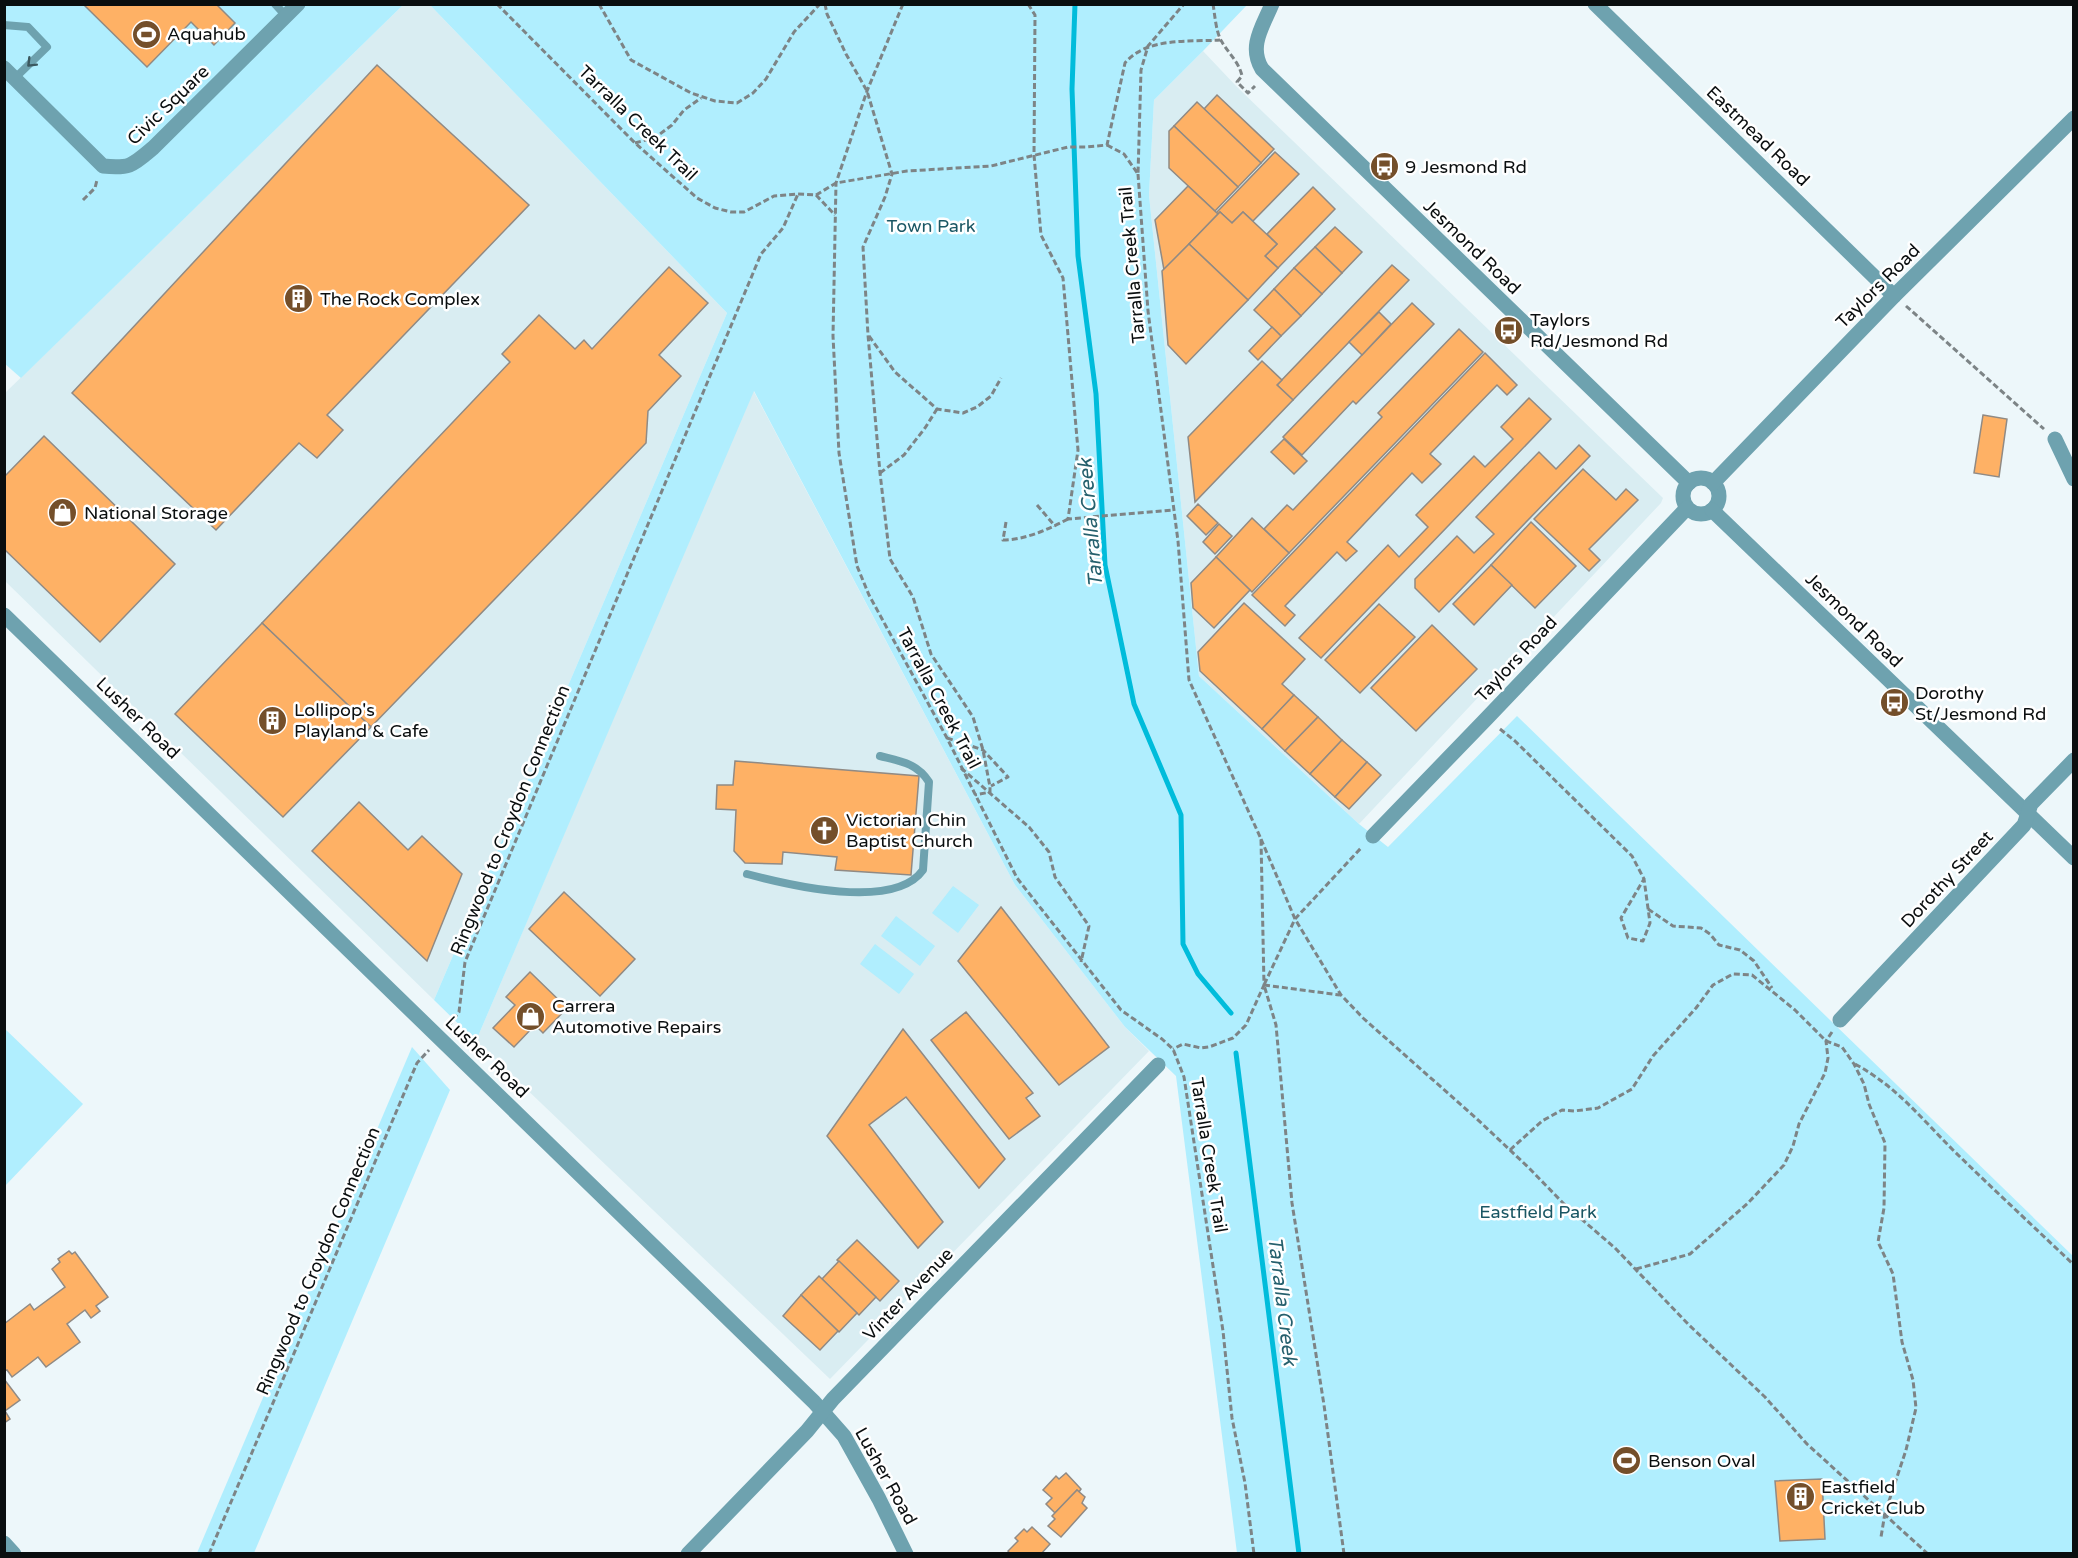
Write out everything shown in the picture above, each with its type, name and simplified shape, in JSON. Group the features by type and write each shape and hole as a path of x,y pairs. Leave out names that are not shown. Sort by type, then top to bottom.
{"street":[{"name":"Civic Square","path":"10,73 103,166 119,168 134,165 298,4"},
{"name":"Jesmond Road","path":"1272,4 1256,41 1255,50 1256,60 1266,73 1689,483"},
{"name":"Jesmond Road","path":"1263,27 1284,4"},
{"name":"Eastmead Road","path":"1595,4 1894,296"},
{"name":"Taylors Road","path":"1713,483 1894,296 2073,118"},
{"path":"2055,439 2073,479"},
{"path":"1698,479 1713,483 1718,497 1712,510 1707,513 1696,513 1687,508 1683,498 1685,487 1689,483 1698,479"},
{"name":"Taylors Road","path":"1372,836 1687,508"},
{"name":"Jesmond Road","path":"1712,510 2073,858"},
{"name":"Lusher Road","path":"4,615 814,1402 844,1436 906,1554"},
{"name":"Dorothy Street","path":"1840,1020 2024,825 2031,804 2073,760"},
{"name":"Vinter Avenue","path":"688,1554 1158,1065"},
{"path":"4,1543 14,1554"}],"lane":[{"path":"275,4 286,16"},
{"path":"4,25 28,27 47,47 10,73"},
{"path":"747,874 791,885 855,892 887,891 904,886 917,878 923,870 929,782 922,771 911,764 879,756"}],"path":[{"name":"Tarralla Creek Trail","path":"497,4 635,143 697,198 715,208 744,212 774,196 816,195"},
{"path":"599,4 631,60 691,93 715,101 737,103 753,93 766,79 794,32 820,4"},
{"path":"825,4 827,14 846,54 867,91 891,174 885,197 864,247 868,335 890,559 913,597 931,654 973,717 983,750 990,792"},
{"name":"Tarralla Creek Trail","path":"903,4 867,91 836,183 833,336 839,453 857,566 869,595 947,738 1017,878 1120,1010 1173,1049 1184,1077 1223,1331 1232,1418 1245,1483 1254,1554"},
{"path":"1028,4 1035,15 1035,155 1041,235 1063,278 1078,450 1068,519"},
{"name":"Tarralla Creek Trail","path":"1184,4 1148,46 1141,70 1138,174 1148,311 1173,510 1190,680 1260,839 1264,985 1276,1026 1292,1203 1324,1405 1344,1554"},
{"path":"1213,4 1220,40 1241,71 1242,76 1237,82 1248,93 1266,73"},
{"path":"835,215 816,195 836,183 907,171 991,166 1068,147 1107,145 1125,63 1133,53 1148,46 1220,40"},
{"path":"635,143 656,137 672,125 684,110 702,97"},
{"name":"Tarralla Creek Trail","path":"1107,145 1124,154 1138,174"},
{"name":"Ringwood to Croydon Connection","path":"209,1554 417,1063 440,1038 459,1012 465,962 761,254 783,228 798,194"},
{"path":"1894,296 2055,439"},
{"path":"868,335 895,372 938,409 963,413 977,407 991,396 1001,378"},
{"path":"880,472 904,455 938,409"},
{"path":"1037,506 1055,526"},
{"path":"1006,522 1003,540 1016,540 1068,519 1173,510"},
{"path":"1487,718 1515,741 1632,855 1644,879 1650,923 1643,941 1628,938 1622,918 1644,879"},
{"path":"947,738 983,750 1008,777 990,787"},
{"path":"960,767 1029,826 1049,852 1055,877 1089,926 1082,962"},
{"path":"974,795 990,792"},
{"path":"1173,1049 1183,1044 1201,1048 1209,1047 1233,1038 1246,1025 1295,920 1372,836"},
{"path":"1260,839 1295,920 1341,995 1363,1018 1510,1150 1563,1204 1616,1248 1689,1325 1765,1397 1807,1444 1928,1554"},
{"path":"1648,909 1673,926 1701,928 1710,934 1719,945 1740,950 1754,961 1773,990"},
{"path":"1510,1150 1542,1121 1562,1110 1598,1108 1632,1089 1653,1056 1696,1008 1713,985 1733,974 1752,975 1773,990 1826,1041 1842,1047 1864,1084 1869,1104 1885,1143 1884,1208 1878,1242 1893,1274 1902,1342 1913,1380 1916,1408 1906,1450 1885,1513 1881,1536"},
{"path":"1264,985 1341,995"},
{"path":"1636,1269 1690,1254 1748,1203 1784,1165 1793,1146 1799,1124 1825,1073 1828,1058 1826,1041 1840,1020"},
{"path":"1854,1064 1878,1076 1908,1102 1953,1150 2073,1265"}],"shaded area":[{"path":"403,5 430,5 727,313 434,1000 5,581 4,394"},
{"path":"1203,51 1237,87 1663,498 1661,503 1359,824 1199,676 1149,195 1154,100"},
{"path":"753,390 1015,885 1125,1027 1149,1051 830,1379 476,1041"}],"green space":[{"path":"4,5 403,5 21,378 4,363"},
{"path":"430,5 1247,5 1154,100 1149,195 1199,676 1359,824 1388,847 1517,716 2073,1256 2073,1553 1237,1553 1176,1076 1125,1027 1015,885 754,391 476,1041 434,1000 727,313"},
{"path":"953,886 979,905 958,933 932,913"},
{"path":"896,916 935,946 920,966 881,936"},
{"path":"875,944 914,974 899,994 860,964"},
{"path":"4,1028 83,1104 5,1186 4,1186"},
{"path":"412,1047 450,1090 254,1553 197,1553"}],"building":[{"name":"Aquahub","path":"83,4 216,4 235,23 214,45 191,22 147,67"},
{"name":"The Rock Complex","path":"377,65 529,205 327,415 343,430 317,458 299,443 216,530 72,393"},
{"path":"1217,95 1274,149 1261,163 1204,109"},
{"path":"1197,102 1261,163 1238,187 1174,126"},
{"path":"1174,126 1238,187 1215,211 1169,168 1169,131"},
{"path":"1275,152 1299,174 1253,221 1243,212 1232,223 1220,212 1216,213"},
{"path":"1188,186 1218,214 1164,270 1155,220"},
{"path":"1313,187 1335,209 1278,268 1265,256 1277,244 1267,234"},
{"path":"1220,212 1232,223 1243,212 1277,244 1265,256 1278,268 1248,300 1189,244"},
{"path":"1335,227 1362,252 1342,273 1315,247"},
{"path":"1189,244 1248,300 1186,364 1168,345 1162,271"},
{"path":"1315,247 1342,273 1322,294 1294,268"},
{"path":"1392,265 1409,280 1293,400 1277,385"},
{"path":"669,267 708,303 659,355 681,376 648,411 646,443 371,727 262,623 510,362 502,354 539,315 575,349 584,340 592,349"},
{"path":"1294,268 1322,294 1301,316 1274,289"},
{"path":"1274,289 1301,316 1281,336 1254,310"},
{"path":"1412,303 1434,324 1356,404 1353,401 1302,455 1283,437"},
{"path":"1379,312 1391,324 1362,355 1349,342"},
{"path":"1272,327 1281,336 1258,360 1249,351"},
{"path":"1459,329 1483,352 1289,553 1264,529 1287,505 1293,510 1382,417 1378,413"},
{"path":"1485,353 1517,385 1507,395 1497,385 1430,454 1441,464 1422,483 1412,473 1347,542 1357,551 1346,561 1337,552 1285,606 1295,615 1285,626 1252,595"},
{"path":"1262,361 1282,380 1277,385 1293,400 1195,502 1188,437"},
{"path":"1529,398 1551,419 1321,658 1299,638 1388,545 1399,557 1428,527 1416,515 1474,456 1485,467 1513,439 1501,427"},
{"path":"1983,415 2007,419 1999,477 1974,473"},
{"name":"National Storage","path":"44,436 175,564 100,642 4,549 4,477"},
{"path":"1284,439 1307,461 1294,474 1271,452"},
{"path":"1579,445 1590,456 1439,612 1415,588 1415,579 1457,536 1474,553 1494,534 1476,517 1539,452 1556,469"},
{"path":"1583,469 1616,500 1626,489 1638,500 1589,549 1600,560 1589,571 1534,519"},
{"path":"1198,504 1218,523 1206,535 1187,516"},
{"path":"1252,518 1289,553 1252,592 1216,557"},
{"path":"1531,522 1576,566 1535,608 1491,565"},
{"path":"1219,524 1232,536 1215,554 1203,542"},
{"path":"1216,557 1250,590 1214,628 1193,608 1191,583"},
{"path":"1491,565 1512,585 1474,625 1453,604"},
{"path":"1244,603 1305,659 1282,684 1294,695 1262,729 1200,671 1198,652"},
{"path":"1379,604 1415,637 1360,693 1325,660"},
{"name":"Lollipop's Playland & Cafe","path":"262,623 371,727 283,817 175,714"},
{"path":"1432,625 1477,669 1416,731 1371,688"},
{"path":"1294,695 1318,717 1285,751 1262,729"},
{"path":"1318,717 1342,740 1310,774 1285,751"},
{"path":"1342,740 1367,762 1335,797 1310,774"},
{"name":"Victorian Chin Baptist Church","path":"735,761 919,776 911,875 835,870 837,857 783,852 782,864 745,863 734,851 736,810 716,809 717,785 733,785"},
{"path":"1367,762 1381,775 1349,809 1335,797"},
{"path":"359,802 408,850 422,836 462,874 427,961 312,851"},
{"path":"564,892 635,959 600,996 529,929"},
{"path":"1001,907 1109,1047 1059,1085 958,961"},
{"name":"Carrera Automotive Repairs","path":"530,972 567,1008 543,1033 535,1025 514,1047 493,1028 515,1005 506,997"},
{"path":"966,1012 1033,1093 1026,1098 1040,1116 1009,1139 931,1040"},
{"path":"903,1029 1005,1159 979,1188 906,1097 869,1125 943,1222 918,1248 827,1136"},
{"path":"857,1240 899,1281 880,1301 837,1260"},
{"path":"69,1251 72,1254 75,1252 108,1297 96,1306 100,1311 91,1318 85,1310 67,1324 80,1342 46,1367 38,1357 12,1377 7,1370 4,1371 4,1324 30,1304 34,1310 65,1287 52,1269 60,1262 58,1259"},
{"path":"839,1261 876,1297 859,1315 822,1279"},
{"path":"819,1276 857,1313 839,1332 801,1295"},
{"path":"801,1295 838,1331 820,1350 783,1316"},
{"path":"4,1379 20,1400 5,1411 10,1419 4,1423"},
{"path":"1066,1473 1081,1489 1079,1492 1077,1490 1055,1513 1046,1504 1052,1498 1043,1490 1056,1476 1059,1479"},
{"name":"Eastfield Cricket Club","path":"1822,1479 1825,1539 1780,1541 1775,1481"},
{"path":"1077,1490 1085,1497 1082,1503 1087,1508 1061,1537 1048,1526 1055,1519 1052,1516"},
{"path":"1032,1527 1050,1544 1041,1554 1010,1554 1008,1551 1018,1541 1015,1538 1024,1529 1027,1532"}],"waterway":[{"name":"Tarralla Creek","path":"1075,4 1072,89 1078,256 1096,394 1105,565 1134,704 1181,815 1183,944 1198,974 1231,1013"},
{"name":"Tarralla Creek","path":"1236,1053 1299,1554"}],"place":[{"name":"Aquahub","path":"146,34"},
{"name":"9 Jesmond Rd","path":"1384,167"},
{"name":"The Rock Complex","path":"299,299"},
{"name":"Taylors Rd/Jesmond Rd","path":"1509,330"},
{"name":"National Storage","path":"63,513"},
{"name":"Dorothy St/Jesmond Rd","path":"1894,703"},
{"name":"Lollipop's Playland & Cafe","path":"273,720"},
{"name":"Victorian Chin Baptist Church","path":"825,830"},
{"name":"Carrera Automotive Repairs","path":"531,1016"},
{"name":"Benson Oval","path":"1627,1461"},
{"name":"Eastfield Cricket Club","path":"1800,1497"}],"park label":[{"name":"Town Park","path":"931,226"},
{"name":"Eastfield Park","path":"1538,1212"}]}
